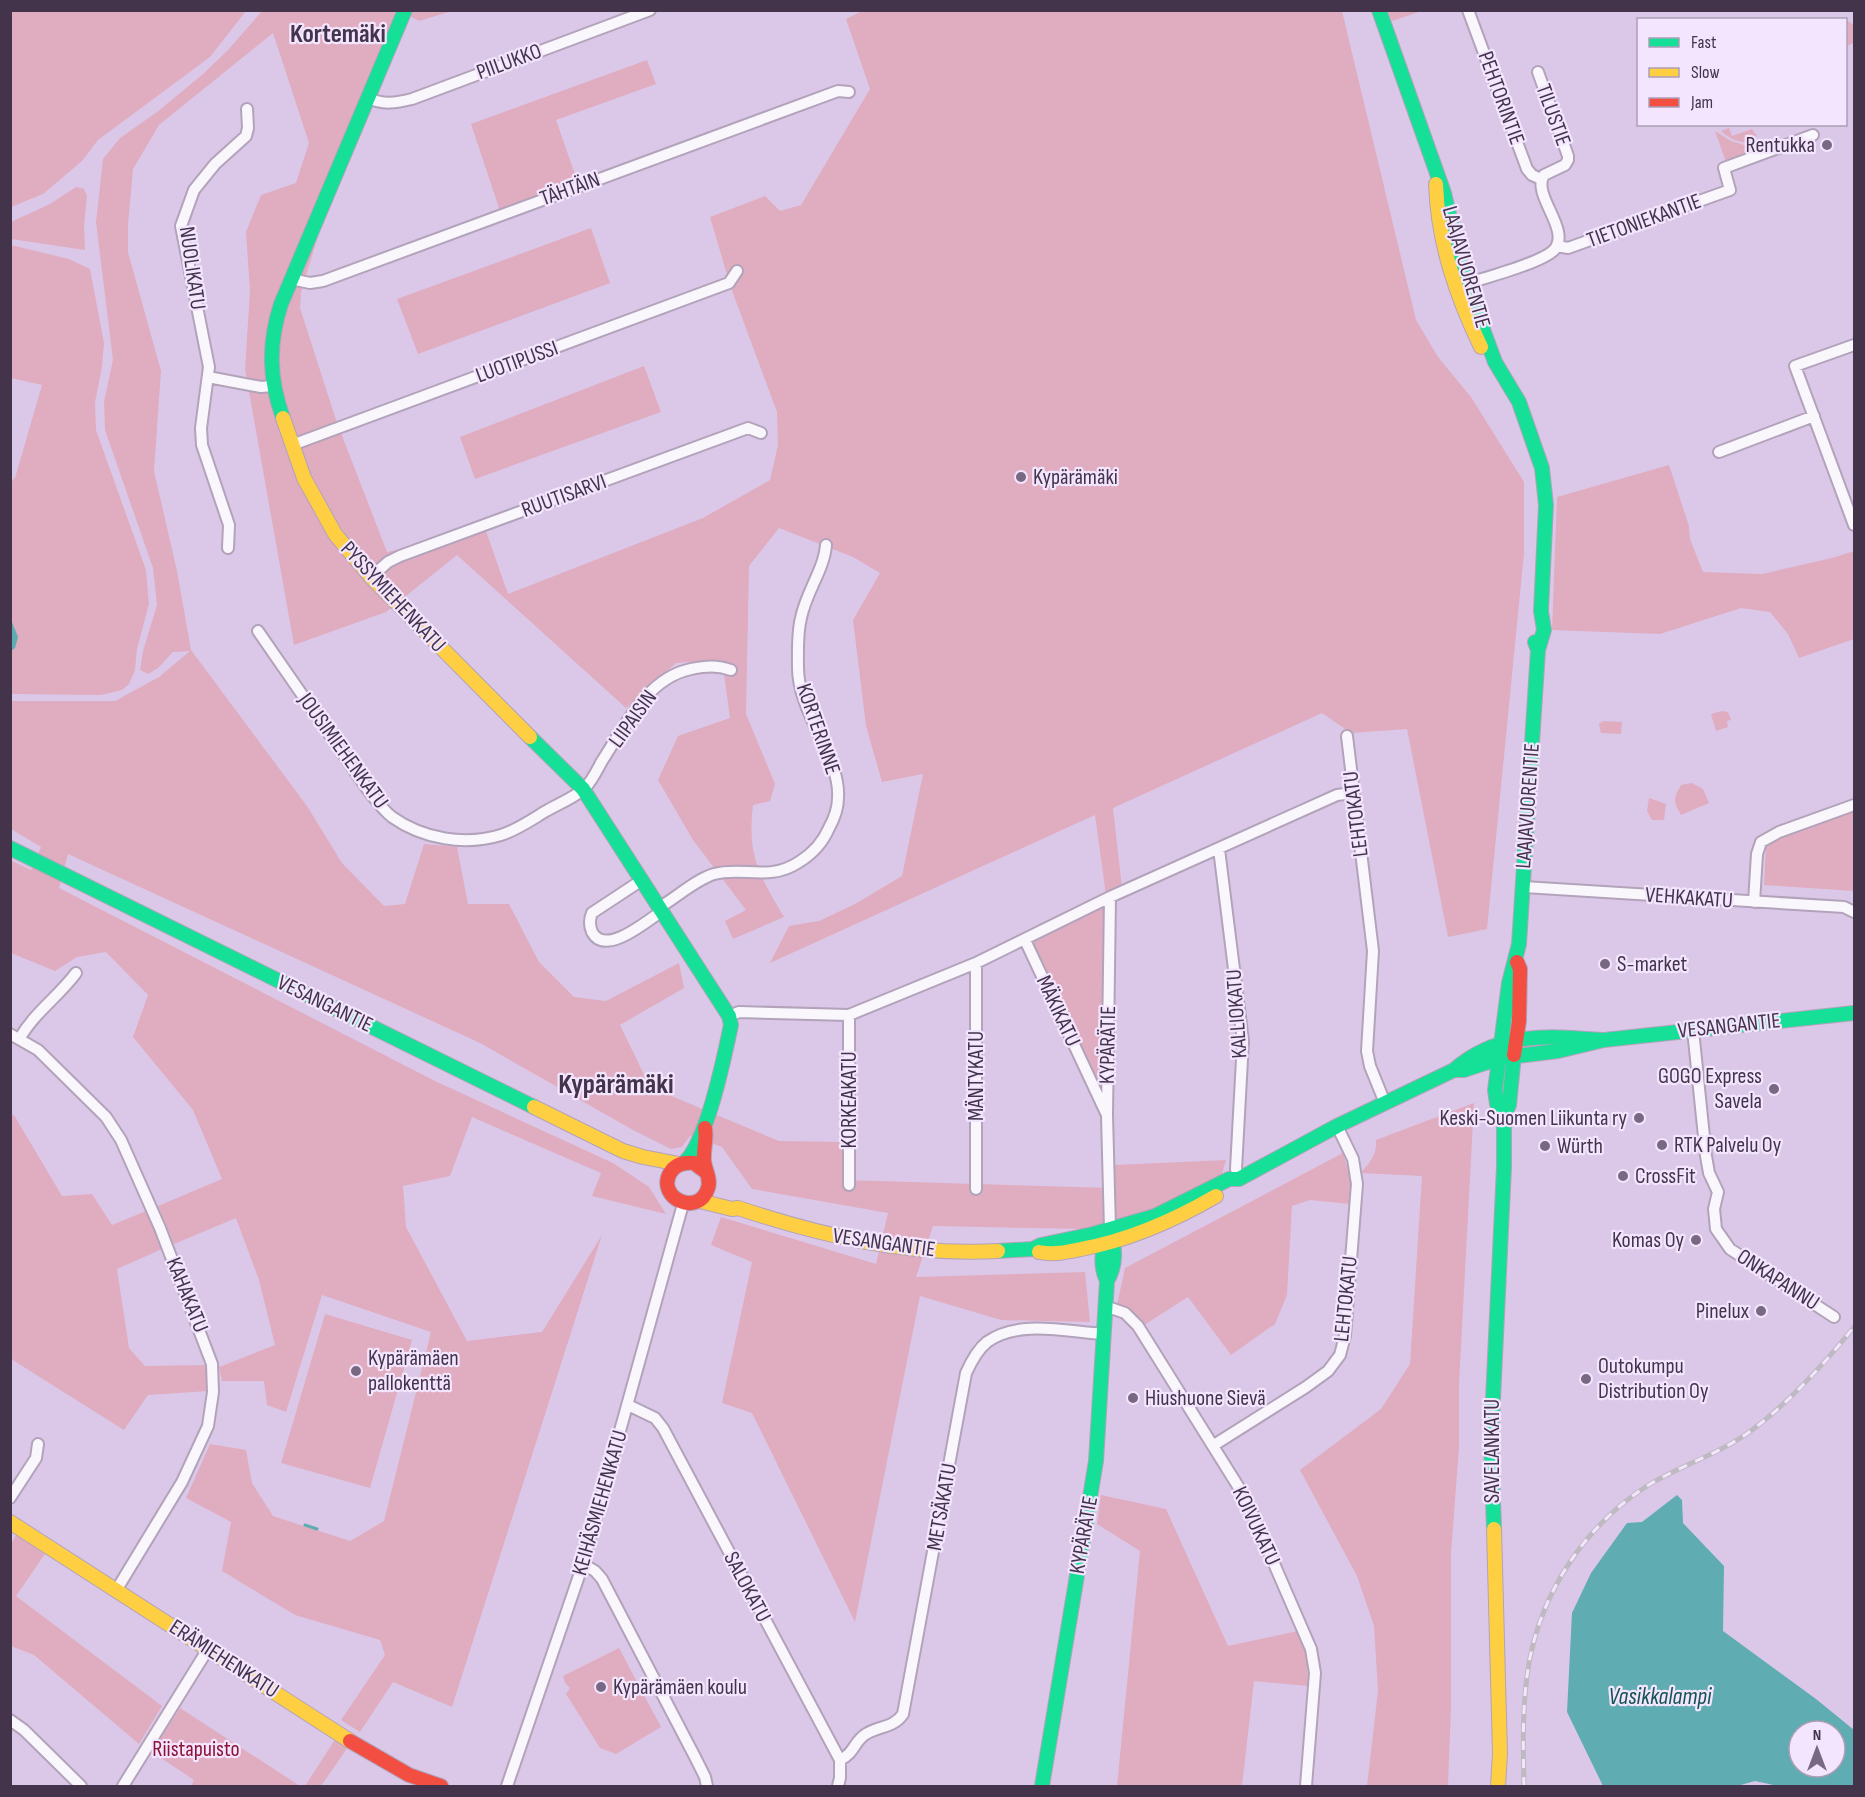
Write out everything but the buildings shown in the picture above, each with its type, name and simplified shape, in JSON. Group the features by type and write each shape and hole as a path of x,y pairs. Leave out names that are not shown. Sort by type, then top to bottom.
{"main road":[{"name":"PYSSYMIEHENKATU","path":"405,10 291,279 274,325 270,361 273,386 292,445 304,478 335,534 371,578 583,789 729,1016"},
{"name":"LAAJAVUORENTIE","path":"1379,10 1430,148 1436,173 1438,220 1462,286 1470,326 1485,355 1495,362 1519,402 1542,468 1545,505 1541,611 1537,618 1535,643 1538,650 1517,962 1512,969 1509,983 1507,1057"},
{"name":"VESANGANTIE","path":"10,848 640,1158 645,1164 662,1174 667,1181"},
{"name":"VESANGANTIE","path":"1454,1070 1464,1070 1507,1057 1558,1051 1604,1040 1854,1013"},
{"path":"705,1127 700,1132 692,1155 670,1173 667,1181 669,1193 681,1210 700,1201 709,1187 704,1162 705,1127 729,1034 729,1016"},
{"name":"VESANGANTIE","path":"709,1187 738,1208 786,1225 864,1244 906,1250 952,1252 1033,1250 1042,1253 1109,1244 1161,1226 1193,1211 1233,1186 1239,1179 1337,1126 1454,1070 1461,1062 1483,1049 1509,1042 1557,1037 1604,1040"},
{"name":"SAVELANKATU","path":"1498,1786 1500,1754 1491,1441 1504,1167 1503,1116 1497,1104 1495,1090 1507,1057"},
{"name":"VESANGANTIE","path":"640,1158 649,1157 681,1163"},
{"path":"681,1163 694,1163 706,1172"},
{"name":"VESANGANTIE","path":"1033,1250 1041,1245 1155,1216 1229,1179 1239,1179"},
{"name":"VESANGANTIE","path":"700,1201 732,1209 738,1208"},
{"name":"KYPÄRÄTIE","path":"1042,1786 1096,1461 1107,1281 1113,1272 1115,1263 1109,1244 1110,1229"},
{"name":"ERÄMIEHENKATU","path":"10,1521 379,1759 409,1775 441,1786"}],"street":[{"name":"PIILUKKO","path":"368,98 378,103 412,99 650,10"},
{"name":"PEHTORINTIE","path":"1468,10 1527,169 1532,175 1541,179"},
{"name":"TILUSTIE","path":"1538,72 1568,160 1565,165 1552,170 1541,179 1540,185 1557,228 1557,246"},
{"name":"TÄHTÄIN","path":"291,279 310,283 322,281 838,91 849,92"},
{"name":"NUOLIKATU","path":"228,548 229,525 202,445 201,429 209,367 181,226 194,190 215,164 246,136 248,128 246,109"},
{"name":"TIETONIEKANTIE","path":"1557,246 1568,248 1730,190 1724,168 1813,135"},
{"path":"1462,286 1546,257 1557,246"},
{"name":"LUOTIPUSSI","path":"292,445 729,283 737,271"},
{"path":"1854,345 1795,366 1854,525"},
{"path":"208,377 261,387 273,386"},
{"path":"1719,452 1814,416"},
{"name":"RUUTISARVI","path":"371,578 388,562 400,556 748,429 761,433"},
{"name":"KORTERINNE","path":"642,879 592,913 589,923 598,939 604,942 615,940 714,874 772,873 798,863 817,848 825,837 835,816 839,797 836,777 803,699 798,671 800,619 814,580 825,558 826,545"},
{"name":"JOUSIMIEHENKATU","path":"258,631 368,790 391,816 417,830 431,836 458,840 501,835 516,829 583,789"},
{"name":"LIIPAISIN","path":"583,789 644,698 660,683 686,670 719,666 731,670"},
{"name":"LEHTOKATU","path":"1347,736 1373,951 1367,1051 1370,1066 1385,1103"},
{"path":"729,1016 739,1012 849,1014 976,963 1110,897 1337,795 1353,793"},
{"path":"1755,902 1757,854 1761,842 1779,832 1854,805"},
{"name":"KALLIOKATU","path":"1219,849 1243,1041 1236,1169 1239,1179"},
{"name":"VEHKAKATU","path":"1523,887 1844,907 1854,912"},
{"name":"KYPÄRÄTIE","path":"1110,897 1107,1115 1110,1229"},
{"name":"MÄKIKATU","path":"1025,940 1107,1115"},
{"name":"MÄNTYKATU","path":"976,963 976,1189"},
{"path":"15,1036 66,986 76,973"},
{"name":"KORKEAKATU","path":"849,1014 849,1185"},
{"name":"ONKAPANNU","path":"1693,1030 1706,1156 1709,1173 1718,1191 1714,1209 1716,1229 1730,1249 1834,1317"},
{"name":"KAHAKATU","path":"15,1036 38,1050 106,1117 121,1140 160,1228 212,1364 213,1392 208,1426 182,1482 117,1589"},
{"name":"LEHTOKATU","path":"1214,1445 1306,1387 1328,1371 1340,1356 1345,1335 1357,1184 1353,1159 1337,1126"},
{"name":"KEIHÄSMIEHENKATU","path":"507,1786 583,1564 681,1210"},
{"name":"KOIVUKATU","path":"1105,1306 1125,1313 1138,1326 1214,1445 1246,1499 1311,1649 1315,1673 1306,1786"},
{"name":"METSÄKATU","path":"840,1760 849,1756 865,1734 893,1724 903,1714 966,1373 975,1356 986,1343 1003,1333 1018,1330 1104,1334"},
{"name":"SALOKATU","path":"628,1405 655,1418 663,1428 840,1760"},
{"path":"10,1498 36,1458 38,1444"},
{"path":"583,1564 595,1571 602,1579 695,1757 707,1786"},
{"path":"123,1786 208,1649"},
{"path":"10,1720 24,1730 81,1786"},
{"path":"838,1786 840,1760"}],"green space":[{"path":"11,10 246,11 210,57 98,140 82,161 43,194 11,207"},
{"path":"864,10 1342,11 1416,320 1438,357 1471,397 1524,482 1524,553 1487,929 1448,937 1407,729 1351,733 1322,713 1113,808 1122,888 1106,895 1095,815 770,963 789,926 819,921 855,904 902,876 923,774 882,782 866,726 853,620 880,573 853,557 779,528 749,566 746,714 775,784 770,801 753,805 754,852 768,889 784,917 733,939 725,921 746,910 693,840 658,780 678,736 730,718 722,660 676,663 626,708 457,555 386,612 294,645 245,369 250,291 246,232 261,195 296,183 309,143 273,33 159,125 133,169 128,252 161,371 154,471 177,571 191,650 307,806 342,863 384,906 405,904 424,844 457,847 468,904 509,904 539,962 574,997 606,1001 679,963 684,988 620,1025 650,1087 779,1141 843,1142 844,1180 1111,1188 1115,1165 1226,1160 1222,1174 1139,1216 1085,1229 933,1226 916,1277 1085,1272 1090,1322 1001,1320 920,1296 855,1622 752,1413 722,1403 752,1262 711,1245 721,1217 876,1264 888,1213 752,1189 722,1147 690,1136 682,1147 671,1149 633,1130 480,1043 68,854 59,888 435,1081 613,1163 649,1187 666,1214 592,1196 601,1173 472,1117 450,1176 403,1186 406,1227 467,1341 542,1332 602,1235 452,1707 393,1682 360,1732 341,1720 385,1655 380,1640 295,1615 222,1571 231,1522 186,1498 210,1444 246,1450 252,1483 273,1516 350,1541 384,1521 431,1332 322,1295 286,1412 267,1405 264,1381 222,1381 219,1367 275,1345 259,1280 236,1218 174,1244 158,1206 222,1179 193,1110 133,1037 148,995 106,952 77,957 55,971 11,953 10,860 31,870 41,847 11,829 11,701 115,701 159,677 190,651 173,652 158,668 148,674 140,670 143,651 157,605 153,568 105,430 104,402 113,360 96,222 103,159 120,138 157,112 202,75 228,50 262,11 399,11 351,128 301,292 300,308 336,420 387,552 486,531 508,594 703,518 770,480 778,445 777,412 731,288 710,217 765,196 780,211 801,205 870,89 846,19"},
{"path":"1388,10 1422,11 1392,21"},
{"path":"400,11 452,11 419,21"},
{"path":"1847,21 1854,25 1854,43 1847,46 1847,32"},
{"path":"647,60 656,84 556,120 578,183 501,214 471,124"},
{"path":"1729,128 1732,136 1752,129 1757,134 1752,142 1739,142 1721,131"},
{"path":"1715,131 1731,141 1751,147 1754,151 1726,162"},
{"path":"76,187 84,189 87,196 84,225 85,250 11,239 11,222 50,204"},
{"path":"591,228 610,283 418,354 397,299"},
{"path":"11,245 69,259 90,269 104,343 95,402 96,430 146,570 149,604 137,649 135,670 129,684 122,690 101,695 11,694 11,651 15,648 14,627 10,617 10,482 15,478 42,385 11,378"},
{"path":"644,366 661,412 475,479 460,437"},
{"path":"1669,465 1689,526 1690,539 1703,572 1762,574 1854,551 1854,639 1799,658 1788,634 1770,612 1741,608 1660,634 1552,630 1557,497"},
{"path":"1728,712 1731,720 1727,721 1728,727 1716,731 1711,714"},
{"path":"1603,721 1622,722 1621,734 1601,733 1599,724"},
{"path":"1692,783 1703,789 1709,803 1681,815 1675,803 1676,794 1681,785"},
{"path":"1649,798 1666,804 1664,820 1652,820 1647,811"},
{"path":"1854,811 1854,891 1764,885 1766,847 1772,841"},
{"path":"1105,904 1104,1100 1033,941"},
{"path":"1474,1103 1459,1384 1459,1447 1451,1554 1451,1707 1448,1786 1367,1786 1378,1691 1374,1626 1357,1576 1300,1470 1381,1409 1410,1364 1422,1176 1361,1173 1374,1154 1376,1140"},
{"path":"14,1115 62,1196 92,1194 112,1225 146,1211 162,1249 117,1269 129,1348 145,1366 208,1365 209,1391 148,1395 124,1430 11,1359 10,1117"},
{"path":"1343,1153 1351,1180 1350,1204 1310,1200 1292,1206 1287,1295 1275,1324 1231,1355 1188,1297 1144,1325 1117,1305 1125,1268"},
{"name":"Kypärämäen pallokenttä","path":"325,1314 412,1340 370,1488 281,1463"},
{"path":"1101,1495 1166,1509 1228,1646 1298,1631 1307,1658 1308,1686 1254,1681 1242,1786 1117,1786 1140,1551 1097,1524"},
{"path":"16,1535 45,1554 16,1596 162,1706 139,1744 34,1655 11,1646 11,1544"},
{"path":"619,1648 661,1727 616,1754 600,1748 566,1694 570,1688 563,1676"},
{"name":"Riistapuisto","path":"180,1708 300,1786 191,1786 194,1780 152,1752"},
{"path":"336,1738 348,1747 321,1786 305,1786"}],"water":[{"path":"10,617 18,637 15,648 11,651"},
{"name":"Vasikkalampi","path":"1677,1495 1682,1500 1683,1523 1724,1566 1723,1631 1841,1719 1787,1719 1787,1779 1847,1779 1847,1724 1854,1730 1854,1786 1778,1786 1755,1781 1737,1786 1603,1786 1567,1712 1572,1613 1591,1573 1627,1523 1642,1522"}],"waterway":[{"path":"305,1525 317,1529"}],"railway":[{"path":"1524,1786 1524,1709 1529,1663 1544,1611 1570,1562 1604,1520 1625,1502 1647,1486 1740,1438 1766,1419 1806,1382 1854,1327"}],"traffic: fast":[{"path":"283,418 275,389 272,361 274,333 281,304 405,10"},
{"path":"1379,10 1444,193 1460,261 1475,308 1495,362 1519,402 1542,468 1546,505 1541,611 1544,630 1538,650"},
{"path":"1504,1116 1497,1104 1495,1090 1509,983 1519,944 1538,650 1535,642"},
{"path":"530,737 583,789 729,1016 731,1025 714,1098 700,1137 684,1163"},
{"path":"10,848 534,1107"},
{"path":"1454,1070 1464,1070 1500,1058 1558,1051 1604,1040 1854,1013"},
{"path":"998,1251 1033,1249 1155,1216 1229,1179 1239,1179 1337,1126 1454,1070 1488,1048 1506,1042 1544,1037 1604,1040"},
{"path":"1494,1529 1491,1441 1504,1167 1504,1116 1509,1105 1514,1055"},
{"path":"1042,1786 1096,1461 1107,1281 1114,1256 1110,1229"},
{"path":"1107,1238 1102,1260 1107,1281"}],"traffic: slow":[{"path":"1436,184 1440,227 1450,268 1481,347"},
{"path":"283,418 304,478 335,534 371,577 530,737"},
{"path":"534,1107 623,1151 679,1164"},
{"path":"1039,1252 1065,1252 1134,1235 1184,1214 1216,1196"},
{"path":"700,1201 732,1209 738,1208 801,1227 866,1242 931,1250 998,1251"},
{"path":"10,1522 350,1741"},
{"path":"1494,1529 1500,1754 1498,1786"}],"traffic: jam":[{"path":"1514,1055 1519,1021 1520,969 1517,962"},
{"path":"705,1128 704,1161 708,1178 708,1188 703,1197 696,1202 688,1203 673,1197 667,1182 670,1173 677,1166 683,1163 694,1163 706,1172"},
{"path":"350,1741 409,1775 441,1786"}],"place":[{"name":"Rentukka","path":"1827,145"},
{"name":"Kypärämäki","path":"1021,477"},
{"name":"S-market","path":"1605,964"},
{"name":"GOGO Express Savela","path":"1774,1089"},
{"name":"Keski-Suomen Liikunta ry","path":"1639,1118"},
{"name":"RTK Palvelu Oy","path":"1662,1145"},
{"name":"Würth","path":"1545,1146"},
{"name":"CrossFit","path":"1623,1176"},
{"name":"Komas Oy","path":"1696,1240"},
{"name":"Pinelux","path":"1761,1311"},
{"name":"Kypärämäen pallokenttä","path":"356,1371"},
{"name":"Outokumpu Distribution Oy","path":"1586,1379"},
{"name":"Hiushuone Sievä","path":"1133,1398"},
{"name":"Kypärämäen koulu","path":"601,1687"}],"district":[{"name":"Kortemäki","path":"338,34"},
{"name":"Kypärämäki","path":"616,1084"}]}
